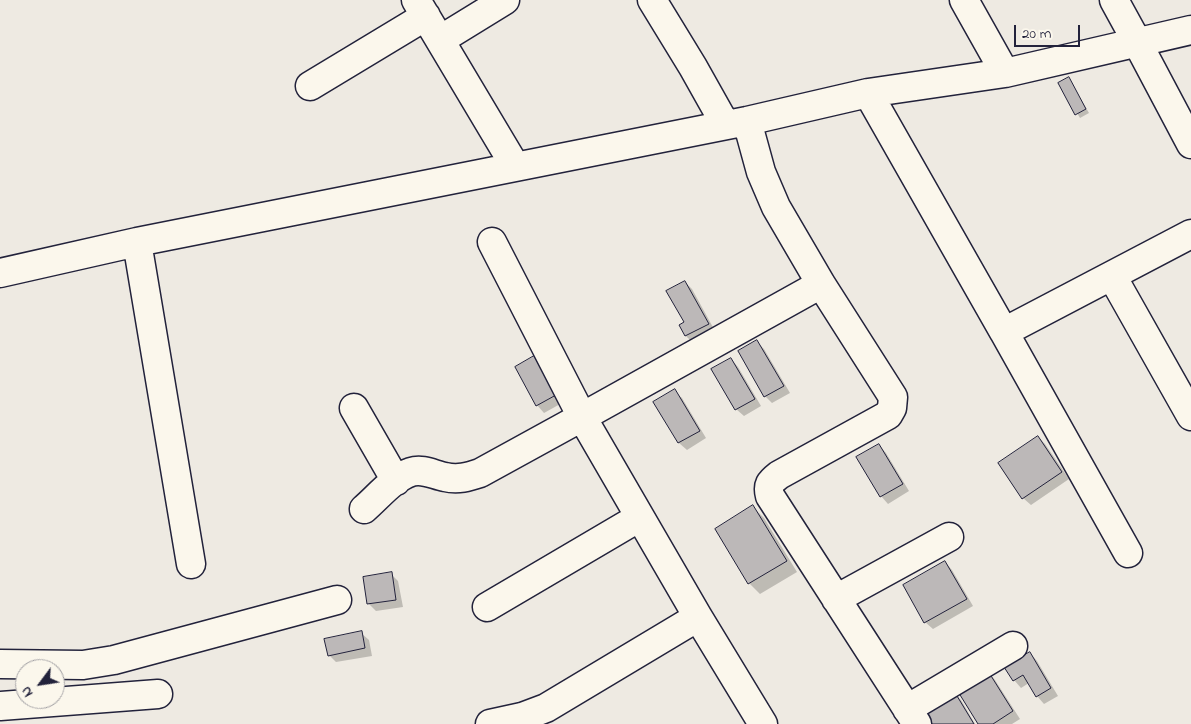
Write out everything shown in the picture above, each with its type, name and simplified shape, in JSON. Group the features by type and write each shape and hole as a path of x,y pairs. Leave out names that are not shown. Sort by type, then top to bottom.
{"street":[{"path":"440,40 505,0"},
{"path":"964,0 1005,73"},
{"path":"1114,0 1191,144"},
{"path":"658,2 693,67 736,123 756,157 776,207 821,284 892,397 893,403 888,414 771,481 768,488 774,504 912,716 1013,646"},
{"path":"310,86 421,8 515,166"},
{"path":"0,273 136,242 736,123 868,93 1005,73 1191,30"},
{"path":"868,93 1128,553"},
{"path":"1004,332 1191,234"},
{"path":"136,242 191,564"},
{"path":"492,242 582,417 698,617 763,724"},
{"path":"1112,276 1191,416"},
{"path":"364,509 396,480 410,472 421,470 445,477 469,477 582,417 821,284"},
{"path":"354,408 396,480"},
{"path":"487,607 640,517"},
{"path":"836,599 950,537"},
{"path":"0,664 83,665 114,660 337,600"},
{"path":"490,724 522,717 546,708 698,617"},
{"path":"0,706 158,694"}],"building":[{"path":"1069,77 1086,109 1075,115 1058,83"},
{"path":"685,281 709,324 685,336 679,325 684,322 666,291"},
{"path":"757,340 784,386 764,397 738,351"},
{"path":"534,356 556,395 536,406 515,367"},
{"path":"731,358 755,399 735,410 711,369"},
{"path":"675,389 700,431 678,443 653,402"},
{"path":"1038,436 1062,472 1022,499 998,463"},
{"path":"879,444 903,484 880,497 856,457"},
{"path":"753,505 787,561 748,584 715,529"},
{"path":"945,561 967,599 924,623 903,585"},
{"path":"392,572 396,600 367,604 363,577"},
{"path":"362,631 365,648 328,656 324,639"},
{"path":"1030,652 1051,688 1036,697 1023,675 1013,681 1004,667"},
{"path":"988,671 1013,711 993,724 978,724 957,690"},
{"path":"954,691 974,724 929,724 921,711"}]}
